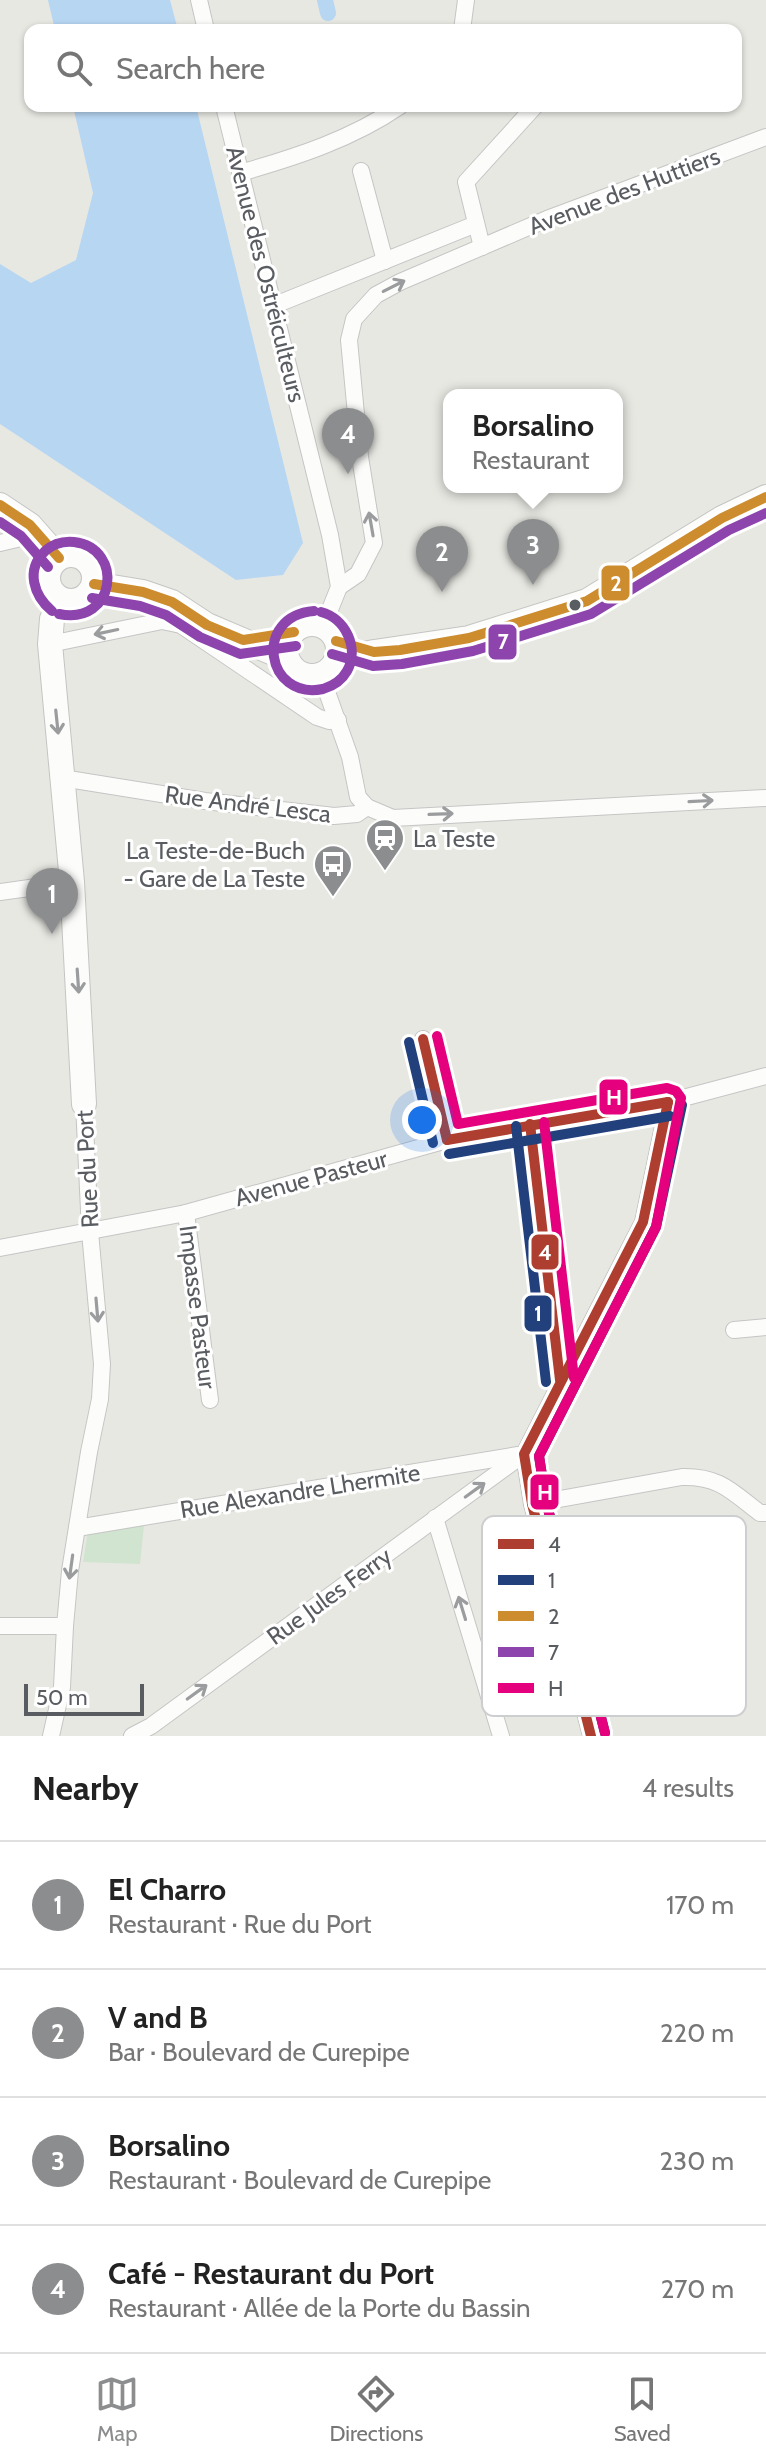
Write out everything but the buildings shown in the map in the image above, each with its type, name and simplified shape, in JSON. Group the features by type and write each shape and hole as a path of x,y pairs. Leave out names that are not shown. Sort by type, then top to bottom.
{"main road":[{"path":"294,632 287,644 287,659 291,666 305,675 329,651 374,652 469,638 587,601 722,518 766,497"},
{"path":"0,505 30,525 59,558"},
{"path":"67,555 82,558 92,568 94,584 81,600 61,600 48,583 50,569 59,558 67,555"},
{"path":"94,584 143,592 172,602 207,625 287,659"},
{"name":"Rue du Port","path":"61,600 52,619 50,644 72,882 84,1104"},
{"path":"243,640 294,632 307,625 329,651"}],"street":[{"path":"199,0 205,24"},
{"path":"463,24 466,0"},
{"name":"Avenue des Ostréiculteurs","path":"225,112 330,535 339,587"},
{"path":"240,173 344,138 391,112"},
{"path":"482,247 466,182 530,112"},
{"name":"Avenue des Huttiers","path":"339,587 358,574 374,543 360,457 349,340 354,319 376,295 547,219 766,137"},
{"path":"361,171 385,261"},
{"path":"275,305 476,224"},
{"path":"0,543 38,534"},
{"path":"339,587 329,651 338,720 358,797 367,807"},
{"path":"50,644 162,621 181,625 317,717 338,720"},
{"name":"Rue André Lesca","path":"62,778 205,801 334,816 357,814 367,807 393,818 766,798"},
{"path":"0,892 72,882"},
{"path":"423,1039 447,1140"},
{"name":"Avenue Pasteur","path":"0,1248 186,1213 447,1140 668,1102 766,1076"},
{"path":"535,1516 524,1454 643,1222 668,1102"},
{"name":"Rue du Port","path":"51,1736 62,1687 65,1626 77,1528 100,1399 102,1364 90,1232 84,1104"},
{"path":"530,1124 560,1380"},
{"name":"Impasse Pasteur","path":"186,1213 210,1400"},
{"path":"734,1330 766,1327"},
{"name":"Rue Alexandre Lhermite","path":"77,1528 524,1454"},
{"name":"Rue Jules Ferry","path":"132,1736 151,1726 524,1454"},
{"path":"532,1504 682,1477 699,1477 716,1481 764,1514"},
{"path":"435,1518 482,1673"},
{"path":"0,1626 65,1626"},
{"path":"495,1716 501,1736"},
{"path":"586,1716 591,1736"}],"green space":[{"path":"144,1525 140,1564 83,1562 88,1531"}],"water":[{"path":"48,0 170,0 176,24 54,24"},
{"path":"74,112 197,112 303,543 283,575 236,580 0,424 0,264 31,283 76,260 93,193"}],"waterway":[{"path":"325,0 328,13"}],"transit line":[{"name":"2","path":"336,641 374,652 400,650 469,638 587,601 722,518 766,497"},
{"name":"2","path":"0,505 30,525 59,558"},
{"name":"7","path":"332,654 373,666 402,664 473,651 591,614 729,530 766,513"},
{"name":"7","path":"0,522 21,536 48,567"},
{"name":"7","path":"52,611 40,598 34,582 39,558 48,549 63,543 74,542 90,547 101,557 107,571 107,585 102,598 93,609 78,615 59,614"},
{"name":"2","path":"94,584 143,592 172,602 207,625 243,640 294,632"},
{"name":"7","path":"92,598 140,606 166,615 200,637 240,654 296,646"},
{"name":"7","path":"314,611 294,616 281,627 275,641 274,656 279,671 289,683 304,689 323,689 334,684 345,674 351,662 348,635 330,615 321,612"},
{"name":"H","path":"437,1036 458,1124 667,1088 676,1091 681,1098 656,1227 539,1456 550,1516"},
{"name":"4","path":"423,1039 447,1140"},
{"name":"1","path":"409,1042 433,1143"},
{"name":"4","path":"447,1140 668,1102"},
{"name":"4","path":"535,1516 524,1454 643,1222 668,1102"},
{"name":"1","path":"550,1516 539,1456 656,1227 682,1105"},
{"name":"1","path":"449,1154 670,1116"},
{"name":"H","path":"544,1122 574,1378"},
{"name":"4","path":"530,1124 560,1380"},
{"name":"1","path":"516,1126 546,1382"},
{"name":"4","path":"586,1716 591,1736"},
{"name":"1","path":"601,1716 605,1733"},
{"name":"H","path":"601,1716 605,1733"}],"place":[{"name":"Café - Restaurant du Port","path":"348,474"},
{"name":"Borsalino","path":"533,585"},
{"name":"V and B","path":"442,592"},
{"name":"La Teste","path":"385,872"},
{"name":"La Teste-de-Buch - Gare de La Teste","path":"333,898"},
{"name":"El Charro","path":"52,934"}]}
